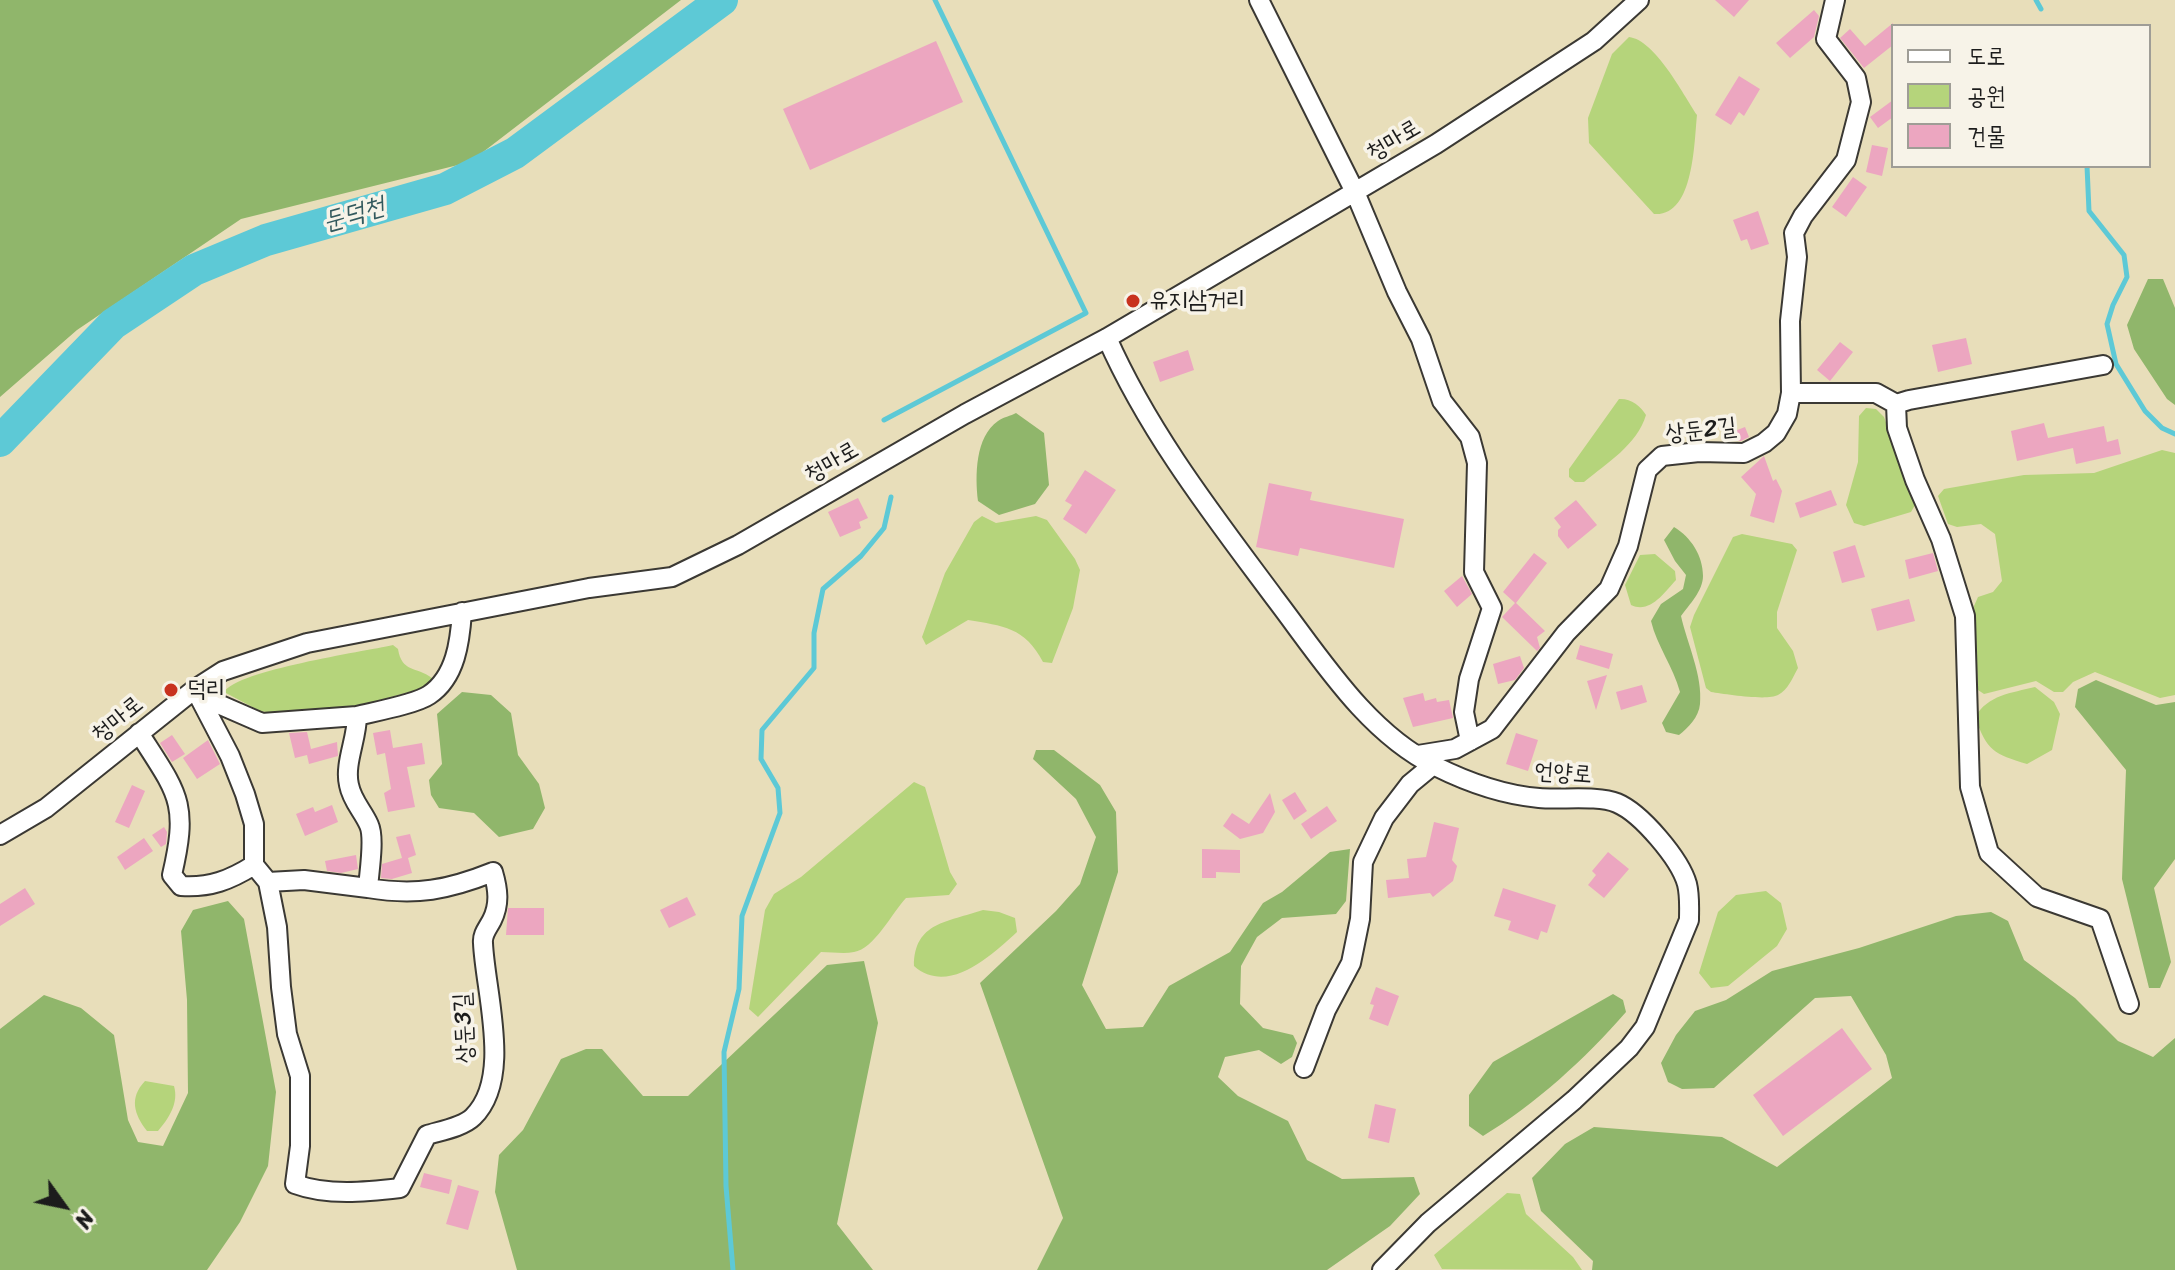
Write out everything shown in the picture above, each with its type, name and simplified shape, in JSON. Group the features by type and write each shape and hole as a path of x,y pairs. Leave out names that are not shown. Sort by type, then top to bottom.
{"street":[{"path":"1259,0 1355,192 1397,292 1421,339 1442,401 1470,437 1477,463 1474,572 1492,608 1469,679 1464,712 1470,741"},
{"name":"청마로","path":"0,835 46,808 195,689 223,671 307,643 589,588 672,577 738,545 965,414 1107,338 1436,144 1583,48 1639,0"},
{"name":"상둔2길","path":"1425,760 1455,749 1492,729 1566,633 1609,589 1628,546 1647,470 1662,456 1699,452 1744,453 1776,433 1787,414 1791,393 1790,321 1797,257 1794,233 1803,216 1846,160 1861,102 1856,78 1826,39 1835,0"},
{"name":"언양로","path":"1107,338 1126,380 1164,445 1226,533 1352,697 1402,745 1468,781 1522,796 1617,803 1654,832 1686,881 1689,920 1645,1027 1629,1048 1574,1100 1428,1223 1382,1270"},
{"path":"1791,393 1876,393 1896,404 2103,365"},
{"path":"1896,404 1897,428 1915,480 1941,539 1965,616 1970,787 1989,853 2037,897 2100,919 2129,1004"},
{"path":"195,689 216,703 262,723 357,716 428,696 452,668 460,637 462,612"},
{"path":"139,733 176,791 181,812 181,839 172,875 181,886 197,887 229,880 254,865 254,824 245,794 230,756 195,689"},
{"path":"268,882 304,880 368,888 370,827 356,806 348,783 357,716"},
{"path":"1304,1068 1326,1010 1351,963 1360,919 1363,862 1384,818 1425,760"},
{"name":"상둔3길","path":"254,865 268,882 277,927 287,1034 300,1076 300,1146 295,1184 312,1190 400,1188 427,1135 472,1119 490,1092 492,1024 482,938 494,916 499,892 493,872 455,887 428,891 396,893 368,888"}],"green space":[{"path":"0,0 681,0 470,162 241,219 77,330 0,397"},
{"path":"1629,37 1639,40 1658,57 1697,115 1689,176 1677,204 1667,212 1654,214 1589,143 1588,118 1612,54"},
{"path":"2148,279 2163,279 2175,308 2175,405 2167,399 2134,349 2127,325"},
{"path":"1619,399 1631,401 1641,409 1646,415 1642,426 1611,460 1584,482 1575,482 1569,477 1569,469"},
{"path":"1866,408 1876,409 1884,417 1915,505 1911,512 1864,526 1854,523 1846,505 1858,462 1859,416"},
{"path":"1016,413 1044,433 1049,485 1035,504 999,515 978,501 978,458 990,428"},
{"path":"2162,450 2175,453 2175,695 2160,698 2095,672 2073,682 2063,692 2054,692 2036,681 1984,694 1978,690 1974,606 1978,597 1993,592 2002,581 1995,534 1981,524 1957,527 1948,524 1938,496 1944,489 2024,475 2094,473"},
{"path":"982,516 996,523 1036,516 1047,520 1075,559 1080,570 1073,608 1052,663 1043,662 1021,635 992,624 968,620 926,645 922,637 945,573 974,522"},
{"path":"1674,527 1695,548 1703,576 1698,592 1681,616 1697,671 1700,704 1695,718 1679,735 1666,732 1662,723 1680,692 1651,621 1661,604 1683,589 1686,575 1664,540"},
{"path":"1742,534 1792,544 1797,550 1777,612 1777,628 1793,651 1798,668 1785,690 1773,697 1711,692 1706,688 1690,627 1733,537"},
{"path":"1655,554 1675,571 1676,580 1650,604 1644,607 1631,605 1625,585 1640,555"},
{"path":"393,645 406,666 432,678 427,687 355,707 273,713 260,711 224,692 234,684 275,669"},
{"path":"2096,680 2156,705 2175,702 2175,859 2154,888 2171,962 2160,988 2149,988 2122,879 2126,770 2075,707 2078,689"},
{"path":"2035,687 2054,702 2060,714 2052,750 2027,764 1993,750 1975,717 1993,699"},
{"path":"462,692 491,695 511,713 518,755 539,784 545,808 533,829 499,837 474,813 439,808 431,795 429,780 442,764 437,714"},
{"path":"1036,750 1054,750 1100,785 1116,812 1118,872 1082,985 1106,1029 1143,1027 1169,986 1230,952 1263,903 1282,892 1330,852 1350,849 1346,901 1336,914 1282,918 1257,937 1241,966 1240,1004 1263,1028 1293,1035 1297,1043 1292,1057 1281,1064 1259,1050 1225,1057 1218,1077 1238,1096 1288,1121 1307,1160 1342,1179 1414,1177 1420,1194 1390,1226 1327,1270 1037,1270 1063,1218 980,983 1080,884 1096,837 1076,799 1033,759"},
{"path":"914,782 925,787 950,872 957,884 949,895 906,898 876,938 861,949 846,953 821,952 758,1017 749,1009 765,910 774,894 801,877"},
{"path":"1766,891 1781,903 1787,929 1777,946 1728,986 1711,988 1699,973 1718,912 1736,895"},
{"path":"228,901 244,919 276,1092 268,1166 240,1222 207,1270 0,1270 0,1029 44,995 81,1008 114,1035 128,1120 138,1142 163,1146 188,1093 187,1000 181,931 193,910"},
{"path":"983,910 1015,918 1017,932 995,952 955,975 941,977 927,974 914,966 920,940 927,932 946,921"},
{"path":"1991,912 2008,921 2024,960 2075,998 2118,1041 2153,1057 2175,1038 2175,1270 1592,1270 1593,1261 1541,1211 1532,1178 1565,1144 1594,1127 1722,1137 1777,1167 1892,1078 1886,1055 1851,996 1815,998 1714,1088 1682,1089 1668,1082 1661,1063 1676,1035 1695,1011 1726,1000 1772,971 1859,948 1956,916"},
{"path":"864,961 878,1023 837,1224 873,1270 517,1270 495,1192 499,1155 523,1130 561,1059 586,1049 602,1049 643,1096 688,1096 827,965"},
{"path":"1613,994 1623,1000 1626,1012 1577,1063 1522,1110 1483,1136 1469,1126 1469,1095 1493,1062"},
{"path":"145,1081 174,1086 174,1104 158,1131 147,1131 136,1112 135,1100"},
{"path":"1507,1193 1520,1194 1526,1214 1573,1257 1582,1270 1442,1269 1434,1255"}],"building":[{"path":"1715,0 1749,0 1734,17"},
{"path":"1814,10 1819,16 1814,37 1790,58 1776,43"},
{"path":"1891,25 1891,47 1864,68 1840,38 1850,29 1865,46"},
{"path":"936,41 963,102 810,170 783,109"},
{"path":"1739,76 1760,89 1744,116 1739,112 1731,125 1715,115"},
{"path":"1891,101 1891,118 1878,128 1870,117"},
{"path":"1872,145 1888,148 1882,176 1866,172"},
{"path":"1853,177 1867,187 1846,217 1832,207"},
{"path":"1758,211 1769,244 1751,250 1747,239 1741,241 1733,220"},
{"path":"1966,338 1972,364 1938,372 1932,345"},
{"path":"1840,342 1853,352 1830,381 1817,370"},
{"path":"1188,350 1194,370 1160,382 1153,362"},
{"path":"2044,423 2048,438 2104,426 2107,442 2118,439 2121,454 2076,464 2073,448 2017,461 2011,431"},
{"path":"1745,427 1749,437 1741,441 1723,441 1722,436"},
{"path":"1764,456 1773,481 1776,479 1782,491 1774,523 1750,516 1756,494 1741,477"},
{"path":"1085,470 1116,490 1086,534 1063,519 1072,505 1065,501"},
{"path":"1269,483 1312,492 1310,500 1404,519 1394,568 1300,548 1298,556 1256,547"},
{"path":"1831,490 1837,505 1800,518 1795,503"},
{"path":"858,498 868,518 859,522 861,528 840,537 828,512"},
{"path":"1576,500 1597,525 1568,549 1558,536 1561,527 1554,518"},
{"path":"1855,545 1865,577 1842,583 1833,552"},
{"path":"1534,553 1547,563 1516,603 1545,631 1537,637 1540,648 1537,651 1502,617 1515,603 1503,592"},
{"path":"1933,553 1938,571 1909,579 1905,560"},
{"path":"1462,576 1472,594 1457,607 1444,591"},
{"path":"1909,599 1915,621 1877,631 1871,609"},
{"path":"1580,645 1613,654 1609,669 1576,659"},
{"path":"1520,656 1524,668 1515,680 1498,684 1493,664"},
{"path":"1607,675 1596,710 1587,681"},
{"path":"1642,685 1647,702 1621,710 1616,692"},
{"path":"1423,693 1425,701 1436,698 1437,702 1449,700 1453,718 1413,727 1403,698"},
{"path":"390,730 393,748 422,743 425,764 407,767 415,807 388,812 384,793 391,789 385,753 377,755 373,733"},
{"path":"307,732 311,749 337,742 338,756 309,764 307,755 295,758 289,733"},
{"path":"1516,733 1538,740 1528,771 1506,764"},
{"path":"172,735 185,754 172,762 160,743"},
{"path":"208,740 220,764 197,779 183,758"},
{"path":"132,785 145,791 129,828 115,822"},
{"path":"1295,792 1307,811 1294,820 1282,800"},
{"path":"1270,793 1275,812 1263,833 1240,839 1223,826 1232,813 1249,824"},
{"path":"332,805 338,822 305,836 296,814 313,807 315,812"},
{"path":"1327,806 1337,821 1311,839 1301,824"},
{"path":"1434,822 1459,828 1452,860 1457,866 1453,881 1433,897 1430,893 1388,898 1386,880 1409,878 1407,859 1426,857"},
{"path":"164,827 166,844 161,847 152,835"},
{"path":"410,834 416,855 408,858 412,873 392,879 381,878 382,864 402,858 396,837"},
{"path":"144,838 153,851 125,870 117,857"},
{"path":"1202,849 1240,850 1240,873 1216,872 1216,878 1202,878"},
{"path":"1608,852 1629,869 1604,898 1588,885 1596,875 1592,871"},
{"path":"356,855 358,869 341,873 327,871 325,861"},
{"path":"25,888 35,904 0,926 0,904"},
{"path":"1503,888 1556,905 1547,933 1541,931 1538,940 1508,930 1511,921 1494,916"},
{"path":"687,897 696,915 669,928 660,910"},
{"path":"508,908 544,908 544,935 506,935"},
{"path":"1376,987 1399,996 1388,1026 1369,1019"},
{"path":"1842,1028 1872,1069 1783,1136 1753,1095"},
{"path":"1375,1104 1396,1109 1389,1143 1368,1138"},
{"path":"424,1173 452,1180 449,1194 420,1187"},
{"path":"458,1185 479,1191 468,1230 446,1224"}],"waterway":[{"name":"둔덕천","path":"0,441 113,324 194,270 266,240 445,189 515,153 722,0"},
{"path":"884,420 1086,313 935,0"},
{"path":"2036,0 2041,9"},
{"path":"2087,168 2089,211 2124,255 2127,277 2107,324 2116,364 2145,411 2162,428 2175,434"},
{"path":"733,1270 726,1186 724,1052 739,989 742,916 780,813 778,788 761,759 762,730 814,668 814,633 823,589 861,556 884,528 891,497"}],"place":[{"name":"유지삼거리","path":"1133,301"},
{"name":"덕리","path":"171,690"}]}
